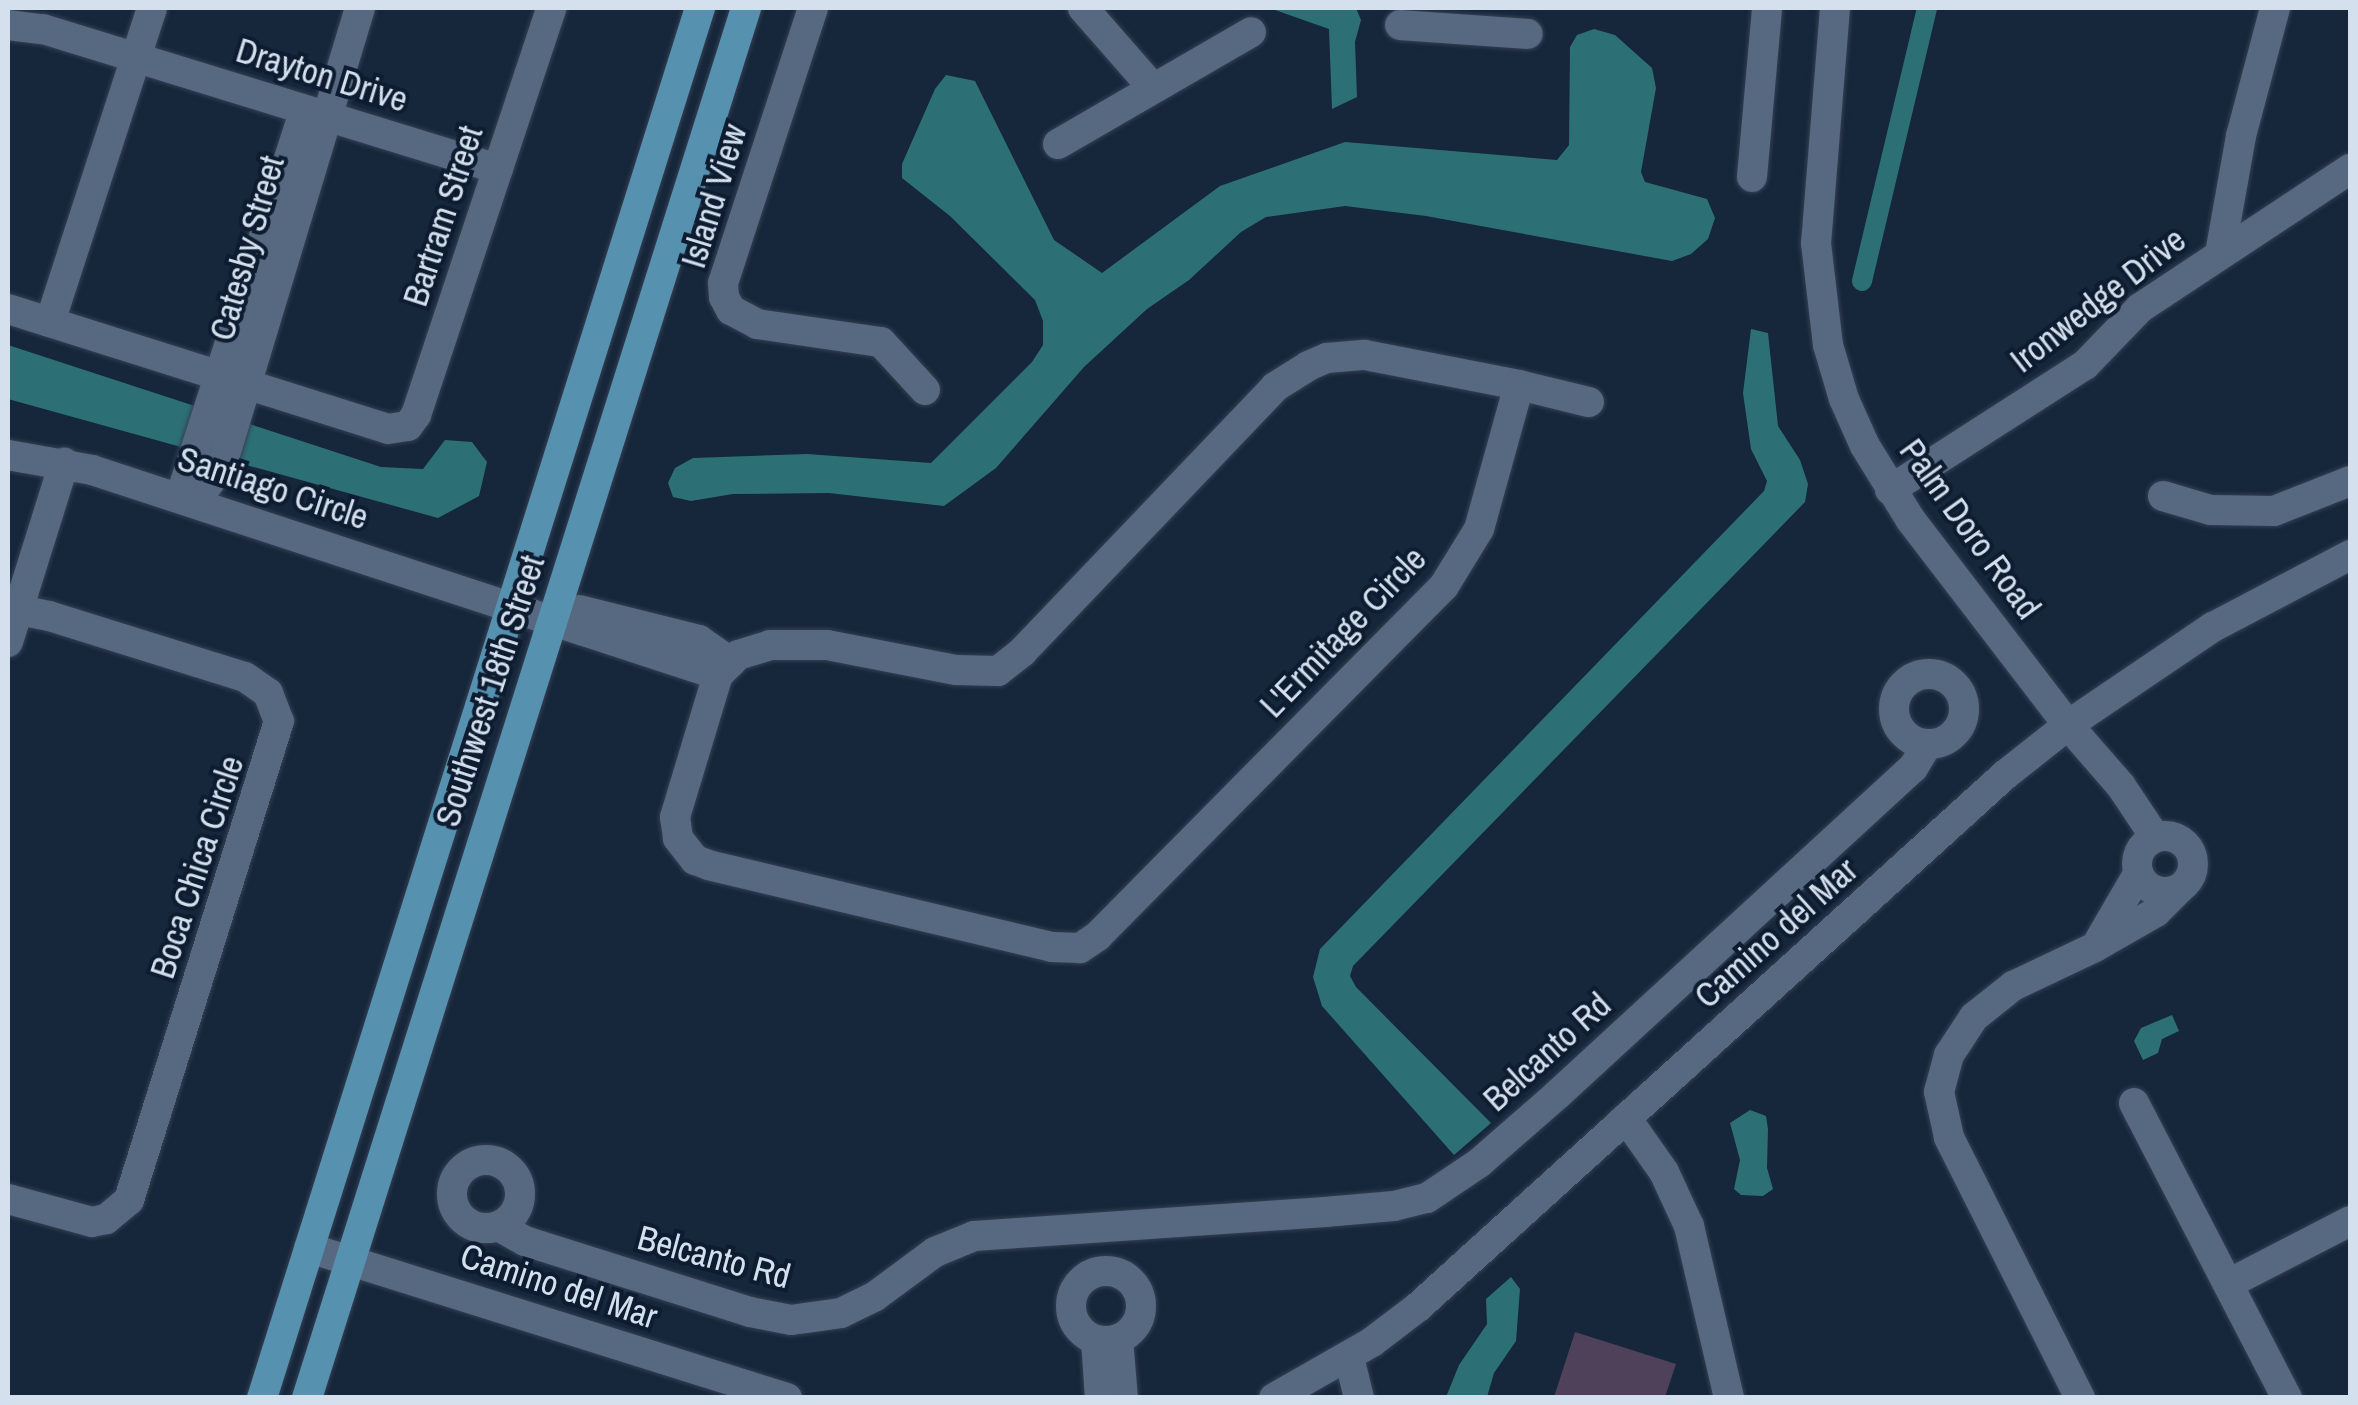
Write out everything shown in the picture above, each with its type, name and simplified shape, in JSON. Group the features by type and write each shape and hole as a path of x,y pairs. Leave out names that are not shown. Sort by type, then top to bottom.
{"main road":[{"name":"Southwest 18th Street","path":"262,1398 700,8"},
{"name":"Southwest 18th Street","path":"307,1398 746,8"}],"street":[{"path":"50,322 152,8"},
{"name":"Catesby Street","path":"188,500 208,461 315,112 338,8"},
{"name":"Catesby Street","path":"315,112 360,8"},
{"name":"Bartram Street","path":"229,394 388,429 408,426 416,415 550,8"},
{"name":"Island View","path":"813,8 724,283 724,298 731,310 757,324 881,342 925,390"},
{"path":"1083,8 1153,88"},
{"path":"1752,177 1767,8"},
{"name":"Palm Doro Road","path":"1835,8 1817,208 1819,294 1844,398 1890,490 2068,725 2121,786 2155,837"},
{"path":"2220,254 2241,136 2275,8"},
{"path":"1400,25 1464,18 1528,34"},
{"name":"Drayton Drive","path":"8,25 42,29 498,169"},
{"path":"1058,144 1251,32"},
{"name":"Ironwedge Drive","path":"1890,490 2085,365 2134,313 2350,169"},
{"path":"8,309 229,394"},
{"path":"512,604 554,612 725,668 738,655 770,645 827,645 956,670 998,671 1022,652 1275,387 1308,366 1327,358 1365,355 1589,402"},
{"name":"L'Ermitage Circle","path":"725,668 675,817 678,838 696,860 1052,946 1080,948 1098,936 1444,586 1479,529 1519,386"},
{"name":"Santiago Circle","path":"8,455 64,464 188,500 512,604"},
{"path":"8,642 13,608 64,464"},
{"path":"2162,496 2210,510 2274,511 2350,481"},
{"name":"Camino del Mar","path":"1274,1398 1349,1357 1418,1307 2005,776 2068,725 2213,626 2350,555"},
{"name":"Boca Chica Circle","path":"8,1199 92,1222 106,1219 129,1200 279,720 268,693 245,677 13,608"},
{"name":"Belcanto Rd","path":"498,1226 526,1241 750,1312 792,1320 841,1312 874,1297 936,1252 974,1236 1394,1206 1427,1198 1446,1188 1558,1094 1913,768 1926,745"},
{"path":"2080,1398 1949,1137 1938,1092 1949,1054 1974,1017 2014,986 2095,947 2156,912 2179,889 2193,867 2188,849 2174,837 2155,837 2140,849 2138,874 2095,947"},
{"path":"2138,874 2154,890 2179,889"},
{"path":"2134,1103 2288,1398"},
{"path":"1626,1118 1679,1198 1729,1398"},
{"path":"2230,1283 2350,1220"},
{"path":"1121,1274 1127,1225"},
{"path":"1075,1228 1086,1276"},
{"name":"Camino del Mar","path":"308,1248 786,1398"},
{"path":"1109,1270 1121,1274 1130,1280 1141,1301 1136,1324 1107,1339 1078,1327 1070,1306 1072,1294 1086,1276 1109,1270"},
{"path":"1100,1398 1107,1339"},
{"path":"1107,1339 1123,1398"},
{"path":"1349,1357 1359,1398"}],"shaded area":[{"path":"1269,8 1356,8 1361,20 1355,42 1357,97 1332,109 1329,29"},
{"path":"1594,29 1615,35 1652,68 1656,88 1641,172 1645,182 1707,199 1715,218 1708,239 1691,254 1672,261 1426,216 1345,206 1266,217 1241,232 1189,280 1147,309 1084,367 996,468 944,506 829,493 733,494 691,501 673,497 668,483 675,468 693,458 807,454 931,463 1032,362 1043,345 1043,321 1035,300 950,216 902,178 902,164 935,89 946,75 975,81 1054,240 1102,273 1220,186 1345,142 1557,160 1569,145 1570,47 1577,35"},
{"path":"1751,329 1768,333 1778,426 1800,460 1808,484 1805,502 1353,966 1350,976 1356,987 1491,1123 1454,1155 1322,1006 1313,977 1320,949 1764,491 1767,481 1751,449 1743,393"},
{"path":"8,345 381,467 423,469 445,440 472,442 487,462 479,496 438,518 8,399"},
{"path":"2172,1015 2179,1031 2162,1039 2158,1053 2143,1060 2134,1041 2141,1028"},
{"path":"1750,1110 1766,1116 1768,1129 1767,1168 1773,1189 1763,1196 1741,1195 1734,1189 1740,1160 1730,1123"},
{"path":"1511,1277 1520,1289 1516,1341 1494,1373 1487,1397 1446,1397 1459,1365 1487,1324 1486,1299"},
{"path":"1575,1332 1676,1364 1665,1397 1554,1397"}],"waterway":[{"path":"1862,281 1927,8"}]}
